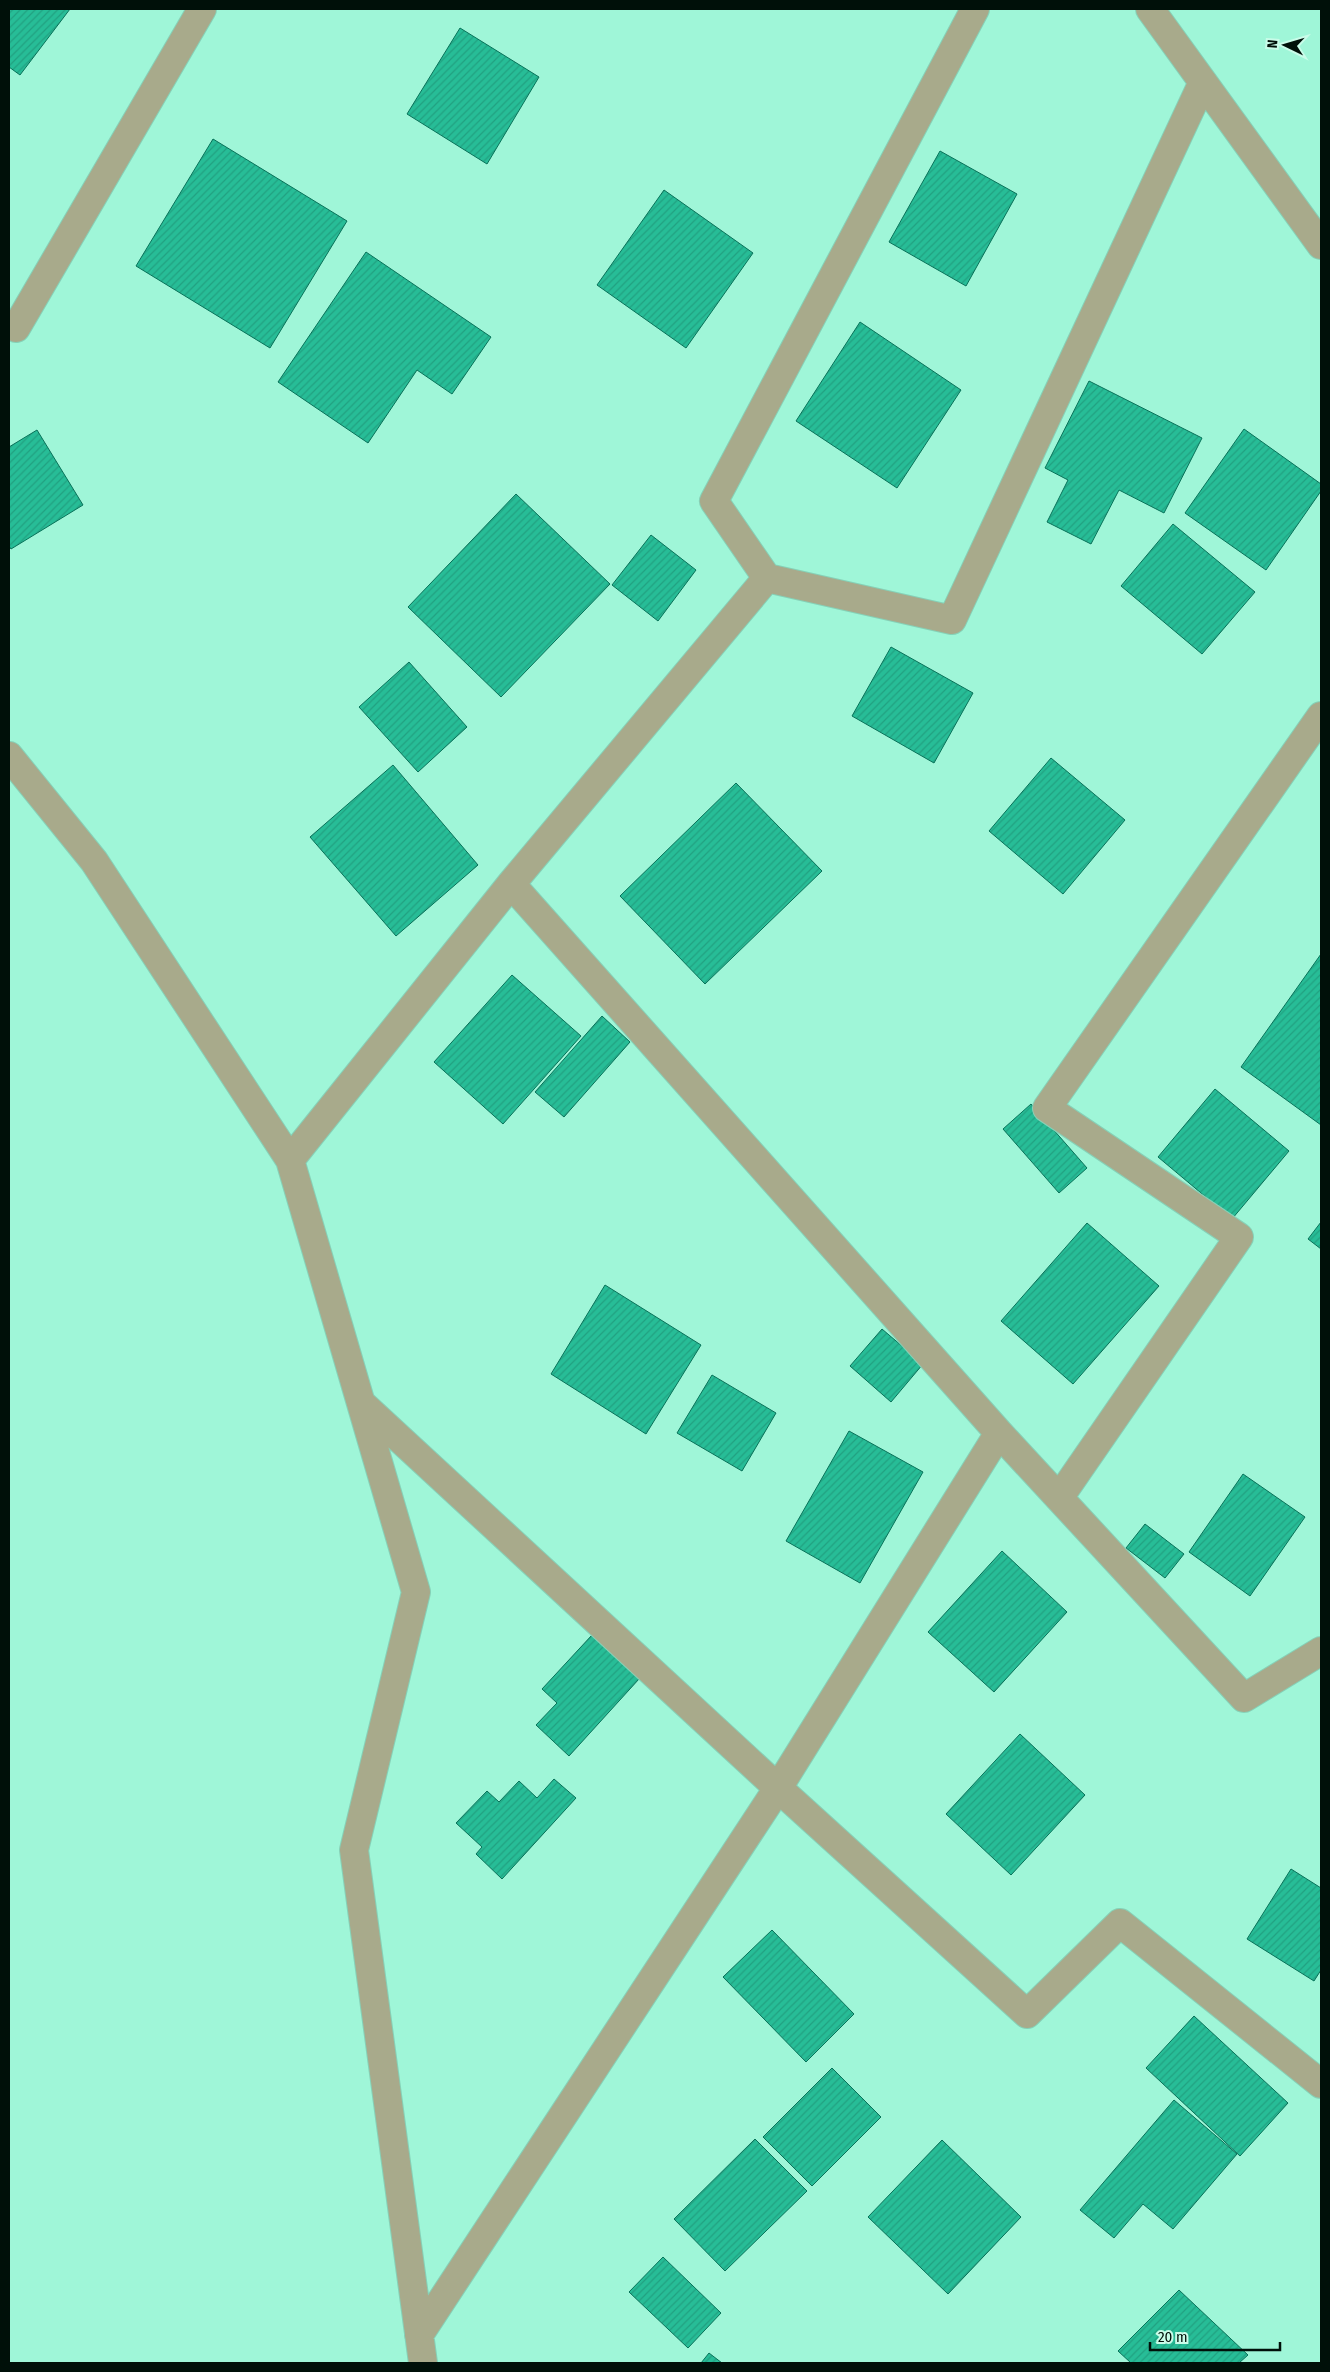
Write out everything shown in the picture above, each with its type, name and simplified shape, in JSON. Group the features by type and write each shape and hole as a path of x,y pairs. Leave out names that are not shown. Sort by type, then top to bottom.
{"street":[{"path":"16,328 202,9"},
{"path":"975,9 714,501 767,578 952,620 1203,82"},
{"path":"1150,9 1321,245"},
{"path":"290,1160 511,884 767,578"},
{"path":"1060,1498 1239,1236 1047,1108 1321,716"},
{"path":"9,756 94,861 290,1160 416,1592 354,1850 423,2363"},
{"path":"511,884 999,1433 1244,1698 1321,1651"},
{"path":"361,1403 778,1788 1027,2014 1120,1924 1321,2084"},
{"path":"419,2335 778,1788 999,1433"}],"building":[{"path":"9,9 70,9 20,75 9,67"},
{"path":"460,28 539,77 487,164 407,114"},
{"path":"213,139 347,221 270,348 136,266"},
{"path":"940,151 1017,194 966,286 889,242"},
{"path":"664,190 753,253 686,348 597,285"},
{"path":"366,252 491,337 452,394 417,370 368,443 278,382"},
{"path":"860,322 961,390 897,488 796,421"},
{"path":"1089,381 1202,438 1164,513 1119,490 1091,544 1047,522 1068,480 1045,468"},
{"path":"1244,429 1321,484 1321,491 1266,570 1185,513"},
{"path":"37,430 83,505 11,549 9,546 9,447"},
{"path":"516,494 610,584 501,697 408,607"},
{"path":"1173,524 1255,592 1202,654 1121,586"},
{"path":"651,535 696,570 658,621 612,585"},
{"path":"891,647 973,693 934,763 852,716"},
{"path":"409,662 467,727 418,772 359,707"},
{"path":"1051,758 1125,820 1063,894 989,831"},
{"path":"393,765 478,865 396,936 310,837"},
{"path":"736,783 822,871 705,984 620,896"},
{"path":"1321,954 1321,1125 1241,1067"},
{"path":"512,975 581,1036 503,1124 434,1062"},
{"path":"602,1016 630,1042 564,1117 535,1092"},
{"path":"1215,1089 1289,1151 1232,1219 1158,1157"},
{"path":"1031,1104 1087,1168 1059,1193 1003,1129"},
{"path":"1321,1222 1321,1249 1308,1239"},
{"path":"1087,1223 1159,1286 1073,1384 1001,1321"},
{"path":"605,1285 701,1345 646,1434 551,1374"},
{"path":"882,1329 923,1364 891,1402 850,1366"},
{"path":"712,1375 776,1413 742,1471 677,1433"},
{"path":"849,1431 923,1472 860,1583 786,1541"},
{"path":"1243,1474 1305,1517 1250,1596 1189,1552"},
{"path":"1145,1524 1184,1554 1165,1578 1126,1548"},
{"path":"1002,1551 1067,1612 994,1692 928,1632"},
{"path":"592,1635 639,1679 569,1756 536,1725 557,1703 542,1689"},
{"path":"1020,1734 1085,1795 1011,1875 946,1814"},
{"path":"554,1779 576,1798 502,1879 476,1854 482,1847 456,1823 487,1791 499,1802 519,1781 537,1798"},
{"path":"1291,1869 1321,1888 1321,1970 1314,1981 1247,1939"},
{"path":"772,1930 854,2014 806,2062 723,1977"},
{"path":"1194,2016 1288,2103 1240,2156 1146,2068"},
{"path":"832,2068 881,2117 812,2186 763,2137"},
{"path":"1174,2100 1237,2154 1173,2229 1143,2204 1114,2238 1080,2210"},
{"path":"755,2139 807,2191 725,2271 674,2219"},
{"path":"942,2140 1021,2217 948,2294 868,2217"},
{"path":"663,2257 721,2313 688,2348 629,2292"},
{"path":"1179,2290 1248,2355 1239,2363 1131,2363 1118,2351"},
{"path":"709,2353 722,2363 701,2363"}]}
